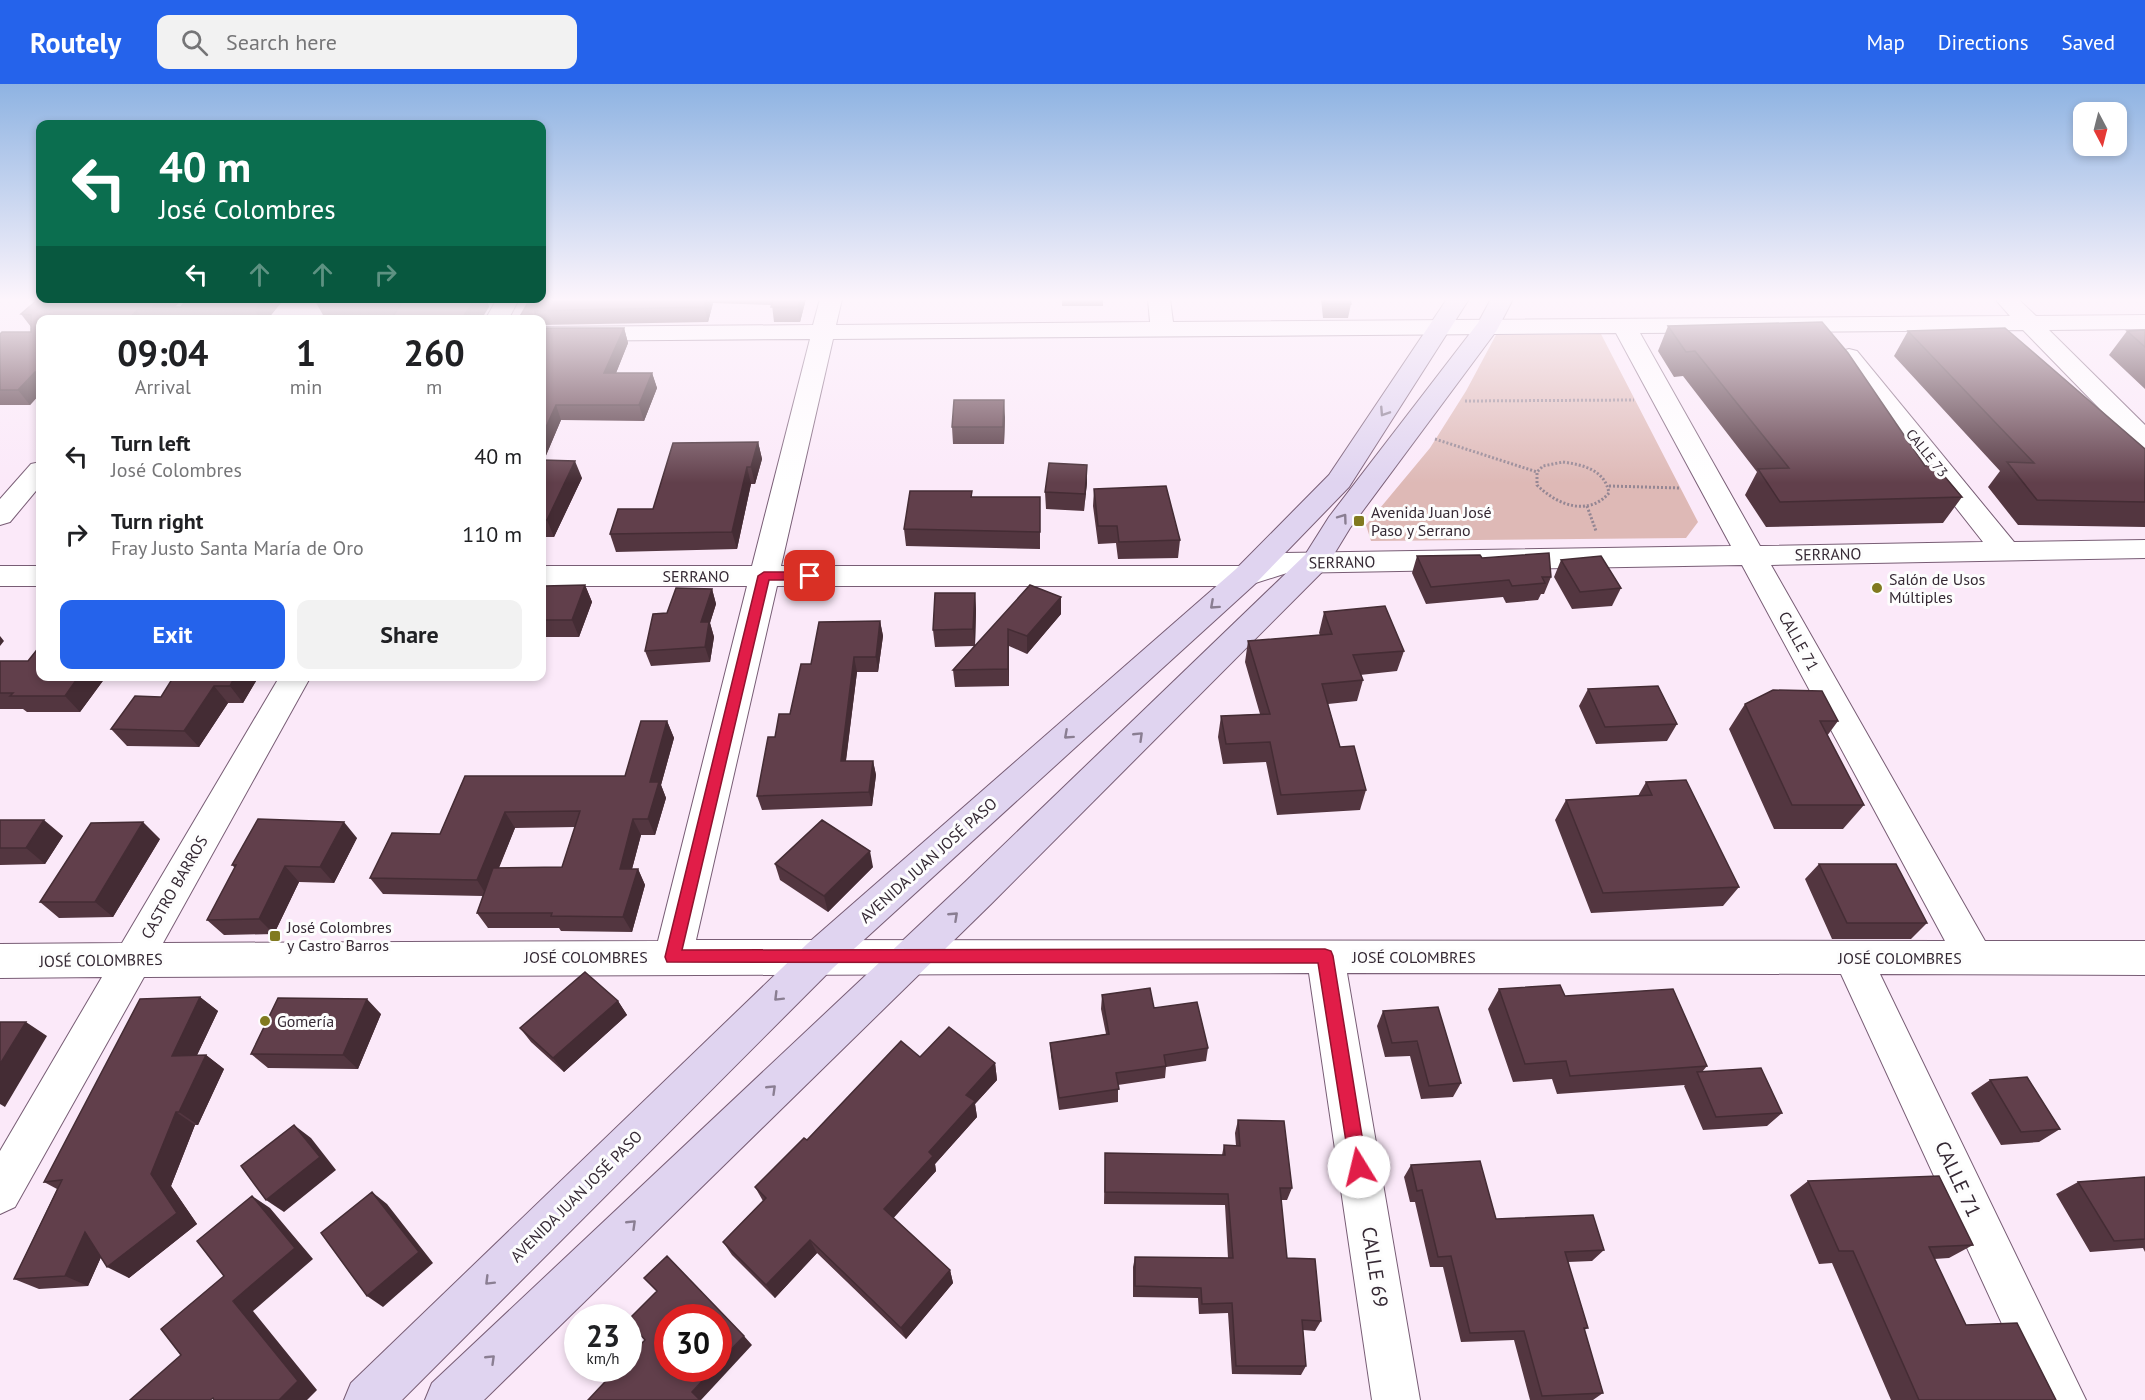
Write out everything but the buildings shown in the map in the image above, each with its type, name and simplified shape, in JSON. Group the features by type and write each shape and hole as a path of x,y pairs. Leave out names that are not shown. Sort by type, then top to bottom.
{"main road":[{"name":"AVENIDA JUAN JOSÉ PASO","path":"368,1400 820,956 1246,576 1339,481 1418,360"},
{"path":"449,1400 911,956 1315,562 1339,523 1460,360"}],"street":[{"path":"673,957 816,360"},
{"name":"CALLE 71","path":"1643,360 1974,958"},
{"name":"CALLE 73","path":"1853,360 2005,550"},
{"path":"2065,360 2145,440"},
{"path":"0,516 36,475"},
{"name":"SERRANO","path":"546,576 1246,576 1285,563 1315,562 2145,549"},
{"path":"0,576 36,576"},
{"name":"CASTRO BARROS","path":"0,1192 293,681"},
{"name":"JOSÉ COLOMBRES","path":"0,961 820,956 2145,958"},
{"name":"CALLE 69","path":"1325,956 1396,1400"},
{"name":"CALLE 71","path":"1853,958 2062,1400"}],"path":[{"path":"1430,401 1665,400"},
{"path":"1408,430 1537,472 1552,463 1575,463 1597,472 1609,486 1609,493 1605,500 1587,506 1563,503 1543,492 1537,485 1537,472"},
{"path":"1609,486 1714,488"}],"shaded area":[{"path":"1482,360 1615,360 1698,522 1686,538 1371,541 1366,525 1430,448"}],"place":[{"name":"Avenida Juan José Paso y Serrano","path":"1359,521"},
{"name":"Salón de Usos Múltiples","path":"1877,588"},
{"name":"José Colombres y Castro Barros","path":"275,936"},
{"name":"Gomería","path":"265,1021"}],"route":[{"path":"810,576 764,576 673,957 1325,956 1359,1167"}]}
